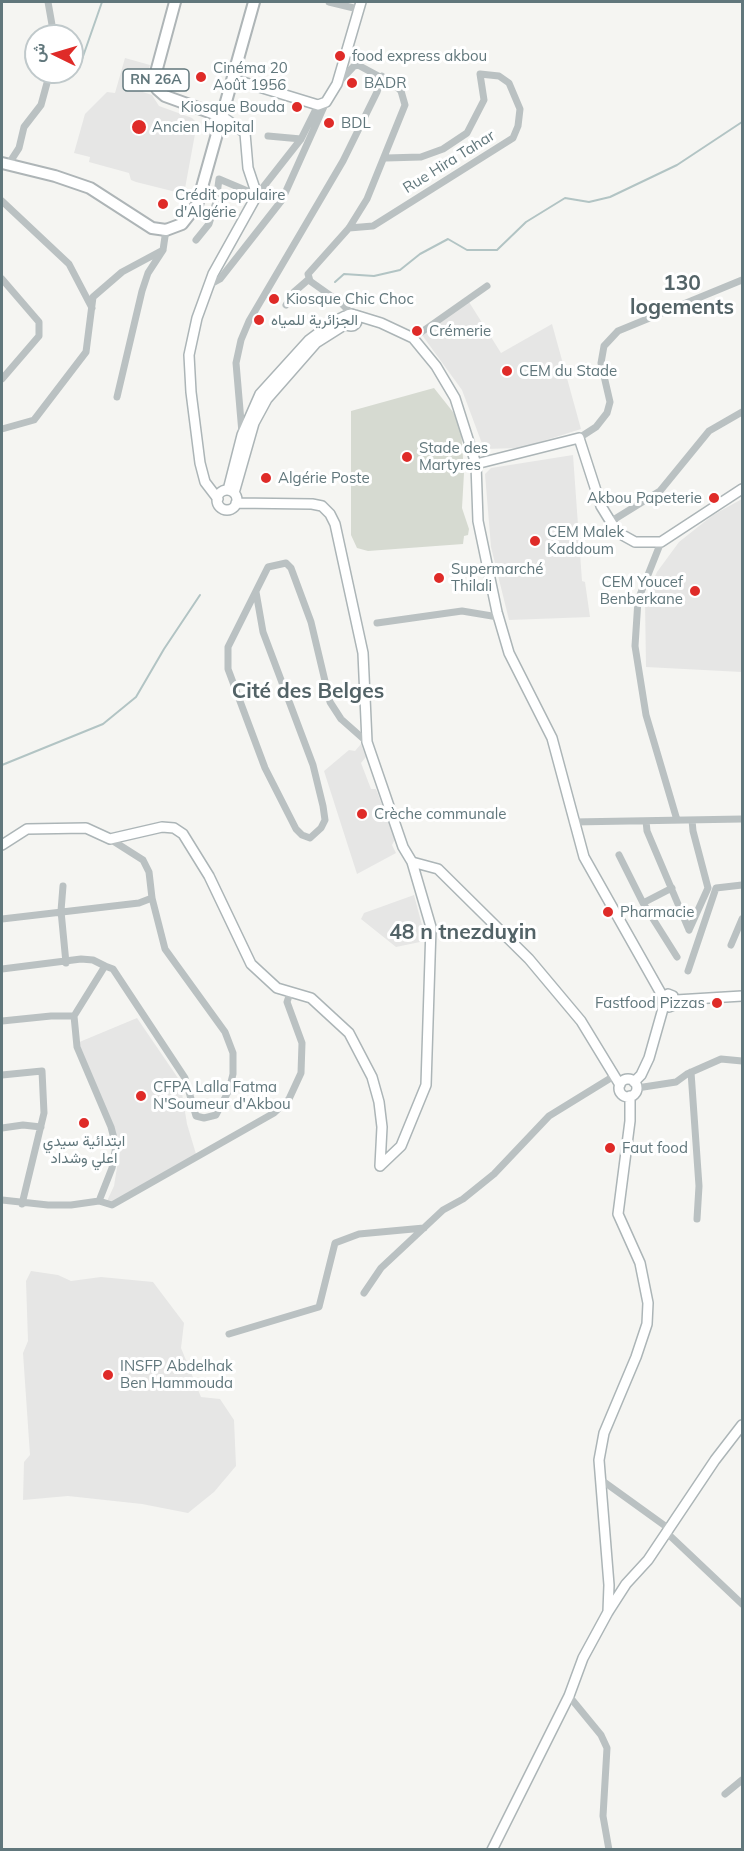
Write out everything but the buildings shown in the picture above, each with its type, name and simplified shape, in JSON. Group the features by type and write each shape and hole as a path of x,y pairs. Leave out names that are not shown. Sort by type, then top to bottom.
{"main road":[{"name":"RN 26A","path":"174,2 155,76 157,89 165,96 223,117"},
{"path":"5,164 55,176 90,188 152,228 166,230 182,224 197,205 254,2"}],"street":[{"path":"48,2 52,24"},
{"path":"329,2 359,5 337,84 331,98 322,104 279,170 257,195 209,285 197,318 188,367 200,463 206,482 224,509 230,509 242,435 236,363 242,340 249,321 343,161 377,92 381,76"},
{"path":"286,305 294,292 309,279 310,269 350,228 368,199 405,105 401,91 381,76 358,65 354,66 337,84"},
{"name":"Rue Hira Tahar","path":"350,228 373,226 513,138 518,126 520,109 513,90 505,78 480,74 484,100 467,133 443,149 420,157 386,158"},
{"path":"233,78 322,104"},
{"path":"5,164 19,148 24,126 41,105 47,84"},
{"path":"209,285 220,279 282,200 322,104"},
{"path":"223,117 245,133 248,168 257,195"},
{"path":"268,136 300,139"},
{"path":"196,240 209,224 216,202 219,179 257,195"},
{"path":"2,201 69,264 92,308"},
{"path":"117,397 142,291 148,273 163,250 166,230"},
{"path":"2,429 34,420 86,352 93,297 122,272 163,250"},
{"path":"2,279 39,322 39,336 2,379"},
{"path":"309,279 335,300 350,318"},
{"path":"476,464 579,438 596,427 607,413 610,402 601,363 604,346 618,331 742,280"},
{"path":"413,338 487,286"},
{"path":"242,435 260,394 309,340 333,322 350,318 389,326 413,338 436,366 455,398 476,464 478,521 498,617 509,653 552,738 584,857 664,1001"},
{"path":"233,495 254,423 267,399 316,343 350,318"},
{"path":"610,522 660,491 709,431 742,412"},
{"path":"579,438 601,506 617,532 635,542 661,542 742,489"},
{"path":"110,839 162,827 174,828 183,834 209,876 251,964 264,979 290,993 300,993 312,998 349,1033 360,1051 379,1102 382,1127 380,1166 388,1161 401,1146 426,1085 431,927 412,862 403,847 367,742 363,653 335,524 330,514 322,506 220,493 218,499"},
{"path":"661,542 638,600 635,645 646,715 677,820"},
{"path":"256,592 263,632 313,765 323,806 325,820 316,834 310,838 296,829 265,768 228,669 228,647 268,567 286,563 291,568 311,622 330,702 341,719 367,742"},
{"path":"377,623 462,611 498,617"},
{"path":"573,822 742,819"},
{"path":"646,821 647,831 688,930 708,888 692,820"},
{"path":"2,845 27,829 86,828 110,839 143,860 149,872 152,898 165,949 225,1032 233,1053 233,1074 229,1090 216,1115 204,1118 196,1116 185,1077 112,969 93,960 2,969"},
{"path":"619,855 643,903 677,957"},
{"path":"412,862 438,869 529,959 581,1021 617,1080 622,1094 630,1096"},
{"path":"688,971 716,888 742,885"},
{"path":"63,886 62,911 66,963"},
{"path":"643,903 672,888"},
{"path":"2,919 139,903 152,898"},
{"path":"731,945 742,918"},
{"path":"99,1201 112,1168 116,1146 111,1127 77,1047 74,1016 105,966"},
{"path":"2,1200 22,1204 71,1205 99,1201 112,1205 123,1202 263,1120 289,1099 301,1073 302,1042 287,1002 290,993"},
{"path":"608,1612 609,1585 599,1460 604,1433 636,1357 647,1324 646,1282 618,1214 630,1121 630,1096 649,1058 664,1001 672,994 675,1000 742,996"},
{"path":"2,1021 74,1016"},
{"path":"364,1293 381,1268 443,1210 462,1199 494,1174 549,1116 617,1080 628,1079 635,1085 676,1082 691,1072 721,1059 742,1061"},
{"path":"2,1075 42,1071 44,1113 22,1204"},
{"path":"691,1072 699,1186 698,1219"},
{"path":"2,1128 23,1125 41,1127"},
{"path":"229,1334 320,1307 335,1243 358,1234 424,1228"},
{"path":"492,1850 569,1696 583,1658 608,1612 742,1425"},
{"path":"600,1479 667,1530 742,1604"},
{"path":"569,1696 601,1734 607,1748 603,1816 609,1850"},
{"path":"725,1794 742,1780"}],"shaded area":[{"name":"Ancien Hopital","path":"125,58 150,65 143,92 152,95 159,106 192,118 197,123 184,194 136,182 131,180 129,173 89,162 90,157 74,153 85,114 107,92 115,93"},
{"name":"CEM du Stade","path":"469,302 501,353 552,324 581,429 521,448 484,449 462,390 422,335"},
{"name":"Stade des Martyres","path":"434,388 453,412 461,429 464,473 462,508 469,529 468,535 464,536 463,544 368,551 357,548 351,535 351,411"},
{"name":"CEM Malek Kaddoum","path":"573,455 582,581 585,582 590,617 509,620 491,547 485,474 491,468"},
{"name":"CEM Youcef Benberkane","path":"742,499 742,672 646,667 645,600 657,572 679,542 713,515"},
{"name":"Crèche communale","path":"361,744 366,757 361,763 371,789 376,789 395,839 392,845 396,853 357,874 324,771 349,750 355,751"},
{"path":"414,895 423,929 420,942 396,947 361,919 364,913"},
{"name":"CFPA Lalla Fatma N'Soumeur d'Akbou","path":"137,1018 180,1081 187,1124 196,1154 123,1201 107,1201 114,1186 120,1149 77,1043"},
{"name":"INSFP Abdelhak Ben Hammouda","path":"31,1271 58,1275 71,1281 101,1277 153,1282 184,1323 181,1348 201,1397 220,1399 234,1420 236,1466 214,1492 188,1513 142,1504 68,1496 23,1500 24,1462 30,1455 23,1353 28,1341 26,1281"}],"waterway":[{"path":"84,54 102,2"},
{"path":"335,282 344,274 374,276 400,270 420,254 448,239 467,250 497,250 526,222 565,198 589,202 610,197 677,165 742,122"},
{"path":"2,765 103,724 136,697 200,595"}],"place":[{"name":"food express akbou","path":"340,56"},
{"name":"Cinéma 20 Août 1956","path":"201,77"},
{"name":"BADR","path":"352,83"},
{"name":"Kiosque Bouda","path":"297,107"},
{"name":"BDL","path":"329,123"},
{"name":"Ancien Hopital","path":"139,127"},
{"name":"Crédit populaire d'Algérie","path":"163,204"},
{"name":"Kiosque Chic Choc","path":"274,299"},
{"name":"الجزائرية للمياه","path":"259,320"},
{"name":"Crémerie","path":"417,331"},
{"name":"CEM du Stade","path":"507,371"},
{"name":"Stade des Martyres","path":"407,457"},
{"name":"Algérie Poste","path":"266,478"},
{"name":"Akbou Papeterie","path":"714,498"},
{"name":"CEM Malek Kaddoum","path":"535,541"},
{"name":"Supermarché Thilali","path":"439,578"},
{"name":"CEM Youcef Benberkane","path":"695,591"},
{"name":"Crèche communale","path":"362,814"},
{"name":"Pharmacie","path":"608,912"},
{"name":"Fastfood Pizzas","path":"717,1003"},
{"name":"CFPA Lalla Fatma N'Soumeur d'Akbou","path":"141,1096"},
{"name":"ابتدائية سيدي اعلي وشداد","path":"84,1123"},
{"name":"Faut food","path":"610,1148"},
{"name":"INSFP Abdelhak Ben Hammouda","path":"108,1375"}],"district":[{"name":"130 logements","path":"682,296"},
{"name":"Cité des Belges","path":"308,692"},
{"name":"48 n tnezduɣin","path":"463,933"}]}
